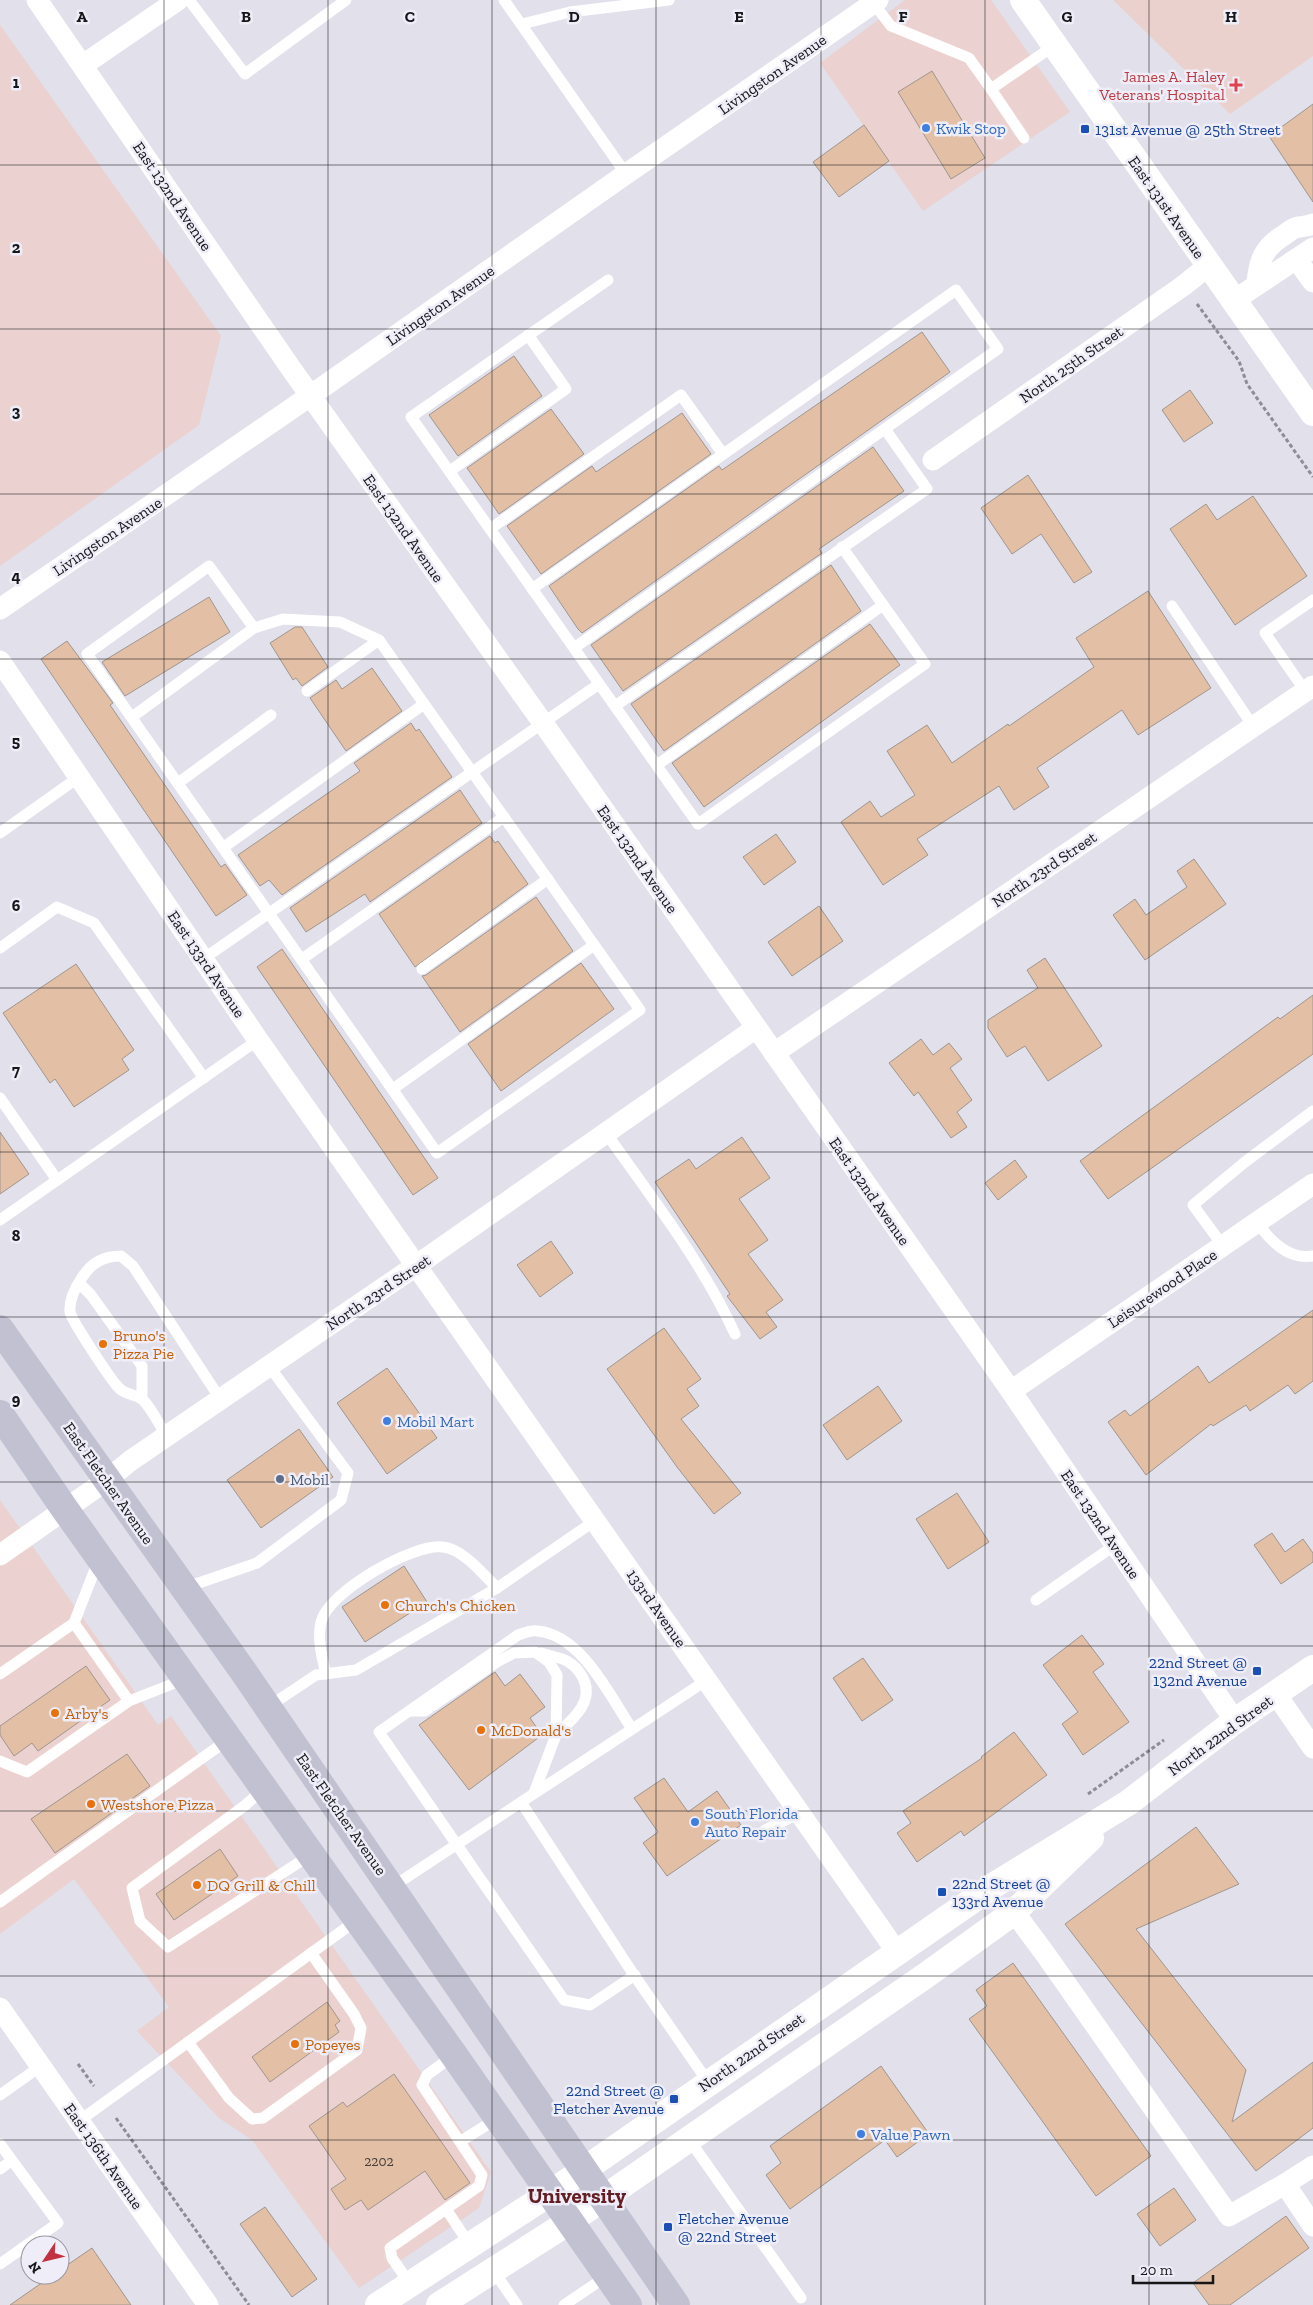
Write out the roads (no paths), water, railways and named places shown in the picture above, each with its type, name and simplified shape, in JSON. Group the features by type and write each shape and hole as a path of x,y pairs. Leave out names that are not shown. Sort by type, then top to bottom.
{"main road":[{"name":"East Fletcher Avenue","path":"0,1329 268,1707 676,2305"},
{"path":"0,1414 64,1508 358,1919 628,2305"}],"street":[{"name":"East 132nd Avenue","path":"37,0 310,396 543,724 1011,1391 1235,1721"},
{"path":"83,65 178,0"},
{"name":"East 131st Avenue","path":"1023,0 1313,413"},
{"name":"Livingston Avenue","path":"0,609 876,2"},
{"path":"1257,283 1259,264 1264,252 1295,228 1303,228 1313,224"},
{"path":"1233,301 1257,283 1305,254 1313,282"},
{"name":"North 25th Street","path":"932,460 1183,286 1208,266"},
{"name":"East 133rd Avenue","path":"0,661 258,1040 417,1265"},
{"name":"North 23rd Street","path":"774,1053 1309,688"},
{"name":"North 23rd Street","path":"0,1555 167,1436 417,1265 756,1028"},
{"name":"Leisurewood Place","path":"1011,1391 1313,1184"},
{"name":"133rd Avenue","path":"417,1265 897,1952"},
{"name":"North 22nd Street","path":"378,2305 583,2171 708,2082 996,1884 1128,1803 1235,1721 1313,1668"},
{"path":"1276,1694 1313,1748"},
{"name":"North 22nd Street","path":"439,2305 569,2222 925,1976 1014,1912 1128,1803"},
{"path":"1014,1912 1046,1954 1230,2216 1313,2166"},
{"name":"East 136th Avenue","path":"0,2008 208,2305"},
{"path":"1285,2184 1313,2226"}],"lane":[{"path":"189,0 245,74 346,0"},
{"path":"504,0 626,174"},
{"path":"522,24 570,12 669,0"},
{"path":"876,2 891,26 969,58 1024,138"},
{"path":"991,89 1055,45"},
{"path":"608,280 411,417 698,824 925,664 842,548"},
{"path":"532,588 956,290 998,349 574,648"},
{"path":"450,471 566,389 528,335"},
{"path":"490,529 681,395 723,454"},
{"path":"615,706 927,489 885,429"},
{"path":"132,717 254,628 283,618 340,622 379,640 640,1010 438,1153 224,847 178,783 88,654 209,566 254,628"},
{"path":"1309,688 1265,633 1313,600"},
{"path":"656,765 883,605"},
{"path":"1172,606 1254,726"},
{"path":"307,691 379,640"},
{"path":"203,959 600,684"},
{"path":"224,847 424,704"},
{"path":"178,783 271,716"},
{"path":"0,833 79,777"},
{"path":"302,959 504,817"},
{"path":"422,969 548,879"},
{"path":"0,948 57,907 94,924 204,1078"},
{"path":"393,1089 594,945"},
{"path":"0,1220 258,1040"},
{"path":"0,1098 57,1180"},
{"path":"1222,1246 1193,1205 1245,1162 1313,1112"},
{"path":"606,1132 696,1262 723,1308 735,1334"},
{"path":"1257,1222 1268,1238 1278,1246 1301,1258 1313,1256"},
{"path":"167,1436 142,1399 120,1389 79,1330 70,1312 71,1299 79,1283 85,1273 98,1260 108,1256 122,1256 133,1266 221,1400"},
{"path":"79,1283 91,1294 142,1366 142,1399"},
{"path":"184,1588 257,1563 341,1500 348,1473 269,1366"},
{"path":"268,1707 316,1675 356,1670 497,1588 596,1520"},
{"path":"1036,1600 1115,1545"},
{"path":"326,1674 319,1639 325,1610 338,1596 377,1569 421,1550 442,1546 454,1550 464,1557 497,1588"},
{"path":"0,1674 74,1623 99,1557"},
{"path":"74,1623 129,1701"},
{"path":"632,1728 588,1663 566,1640 537,1631 518,1634 379,1732 458,1843 564,2000 590,2005 635,1975"},
{"path":"534,1793 556,1735 557,1675 549,1662 535,1652"},
{"path":"410,1711 425,1711 497,1662 514,1653 535,1652 568,1661 581,1672 586,1684 587,1698 576,1716 556,1735"},
{"path":"0,1761 27,1772 129,1701 185,1678"},
{"path":"392,1887 707,1680"},
{"path":"0,1902 229,1739"},
{"path":"265,1788 243,1807 132,1888 140,1921 168,1947 312,1854"},
{"path":"521,1802 708,2082"},
{"path":"765,1830 800,1813"},
{"path":"79,2121 358,1919"},
{"path":"188,2042 229,2098 252,2119 263,2118 357,2050 361,2028 354,2014 311,1953"},
{"path":"410,2284 392,2258 390,2248 479,2186 482,2175 422,2084 427,2075 454,2055"},
{"path":"0,2095 41,2066"},
{"path":"461,2141 498,2118"},
{"path":"688,2138 801,2298"},
{"path":"0,2144 58,2224 0,2264"},
{"path":"0,2169 11,2161"},
{"path":"446,2209 470,2245"},
{"path":"494,2270 517,2305"},
{"path":"564,2305 607,2276"}],"place":[{"name":"James A. Haley Veterans' Hospital","path":"1236,85"},
{"name":"Kwik Stop","path":"926,128"},
{"name":"131st Avenue @ 25th Street","path":"1085,129"},
{"name":"Bruno's Pizza Pie","path":"103,1344"},
{"name":"Mobil Mart","path":"387,1421"},
{"name":"Mobil","path":"280,1479"},
{"name":"Church's Chicken","path":"385,1605"},
{"name":"22nd Street @ 132nd Avenue","path":"1257,1671"},
{"name":"Arby's","path":"55,1713"},
{"name":"McDonald's","path":"481,1730"},
{"name":"Westshore Pizza","path":"91,1804"},
{"name":"South Florida Auto Repair","path":"695,1822"},
{"name":"DQ Grill & Chill","path":"197,1885"},
{"name":"22nd Street @ 133rd Avenue","path":"942,1892"},
{"name":"Popeyes","path":"295,2044"},
{"name":"22nd Street @ Fletcher Avenue","path":"674,2099"},
{"name":"Value Pawn","path":"861,2134"},
{"name":"Fletcher Avenue @ 22nd Street","path":"668,2227"}],"district":[{"name":"University","path":"577,2196"}]}
